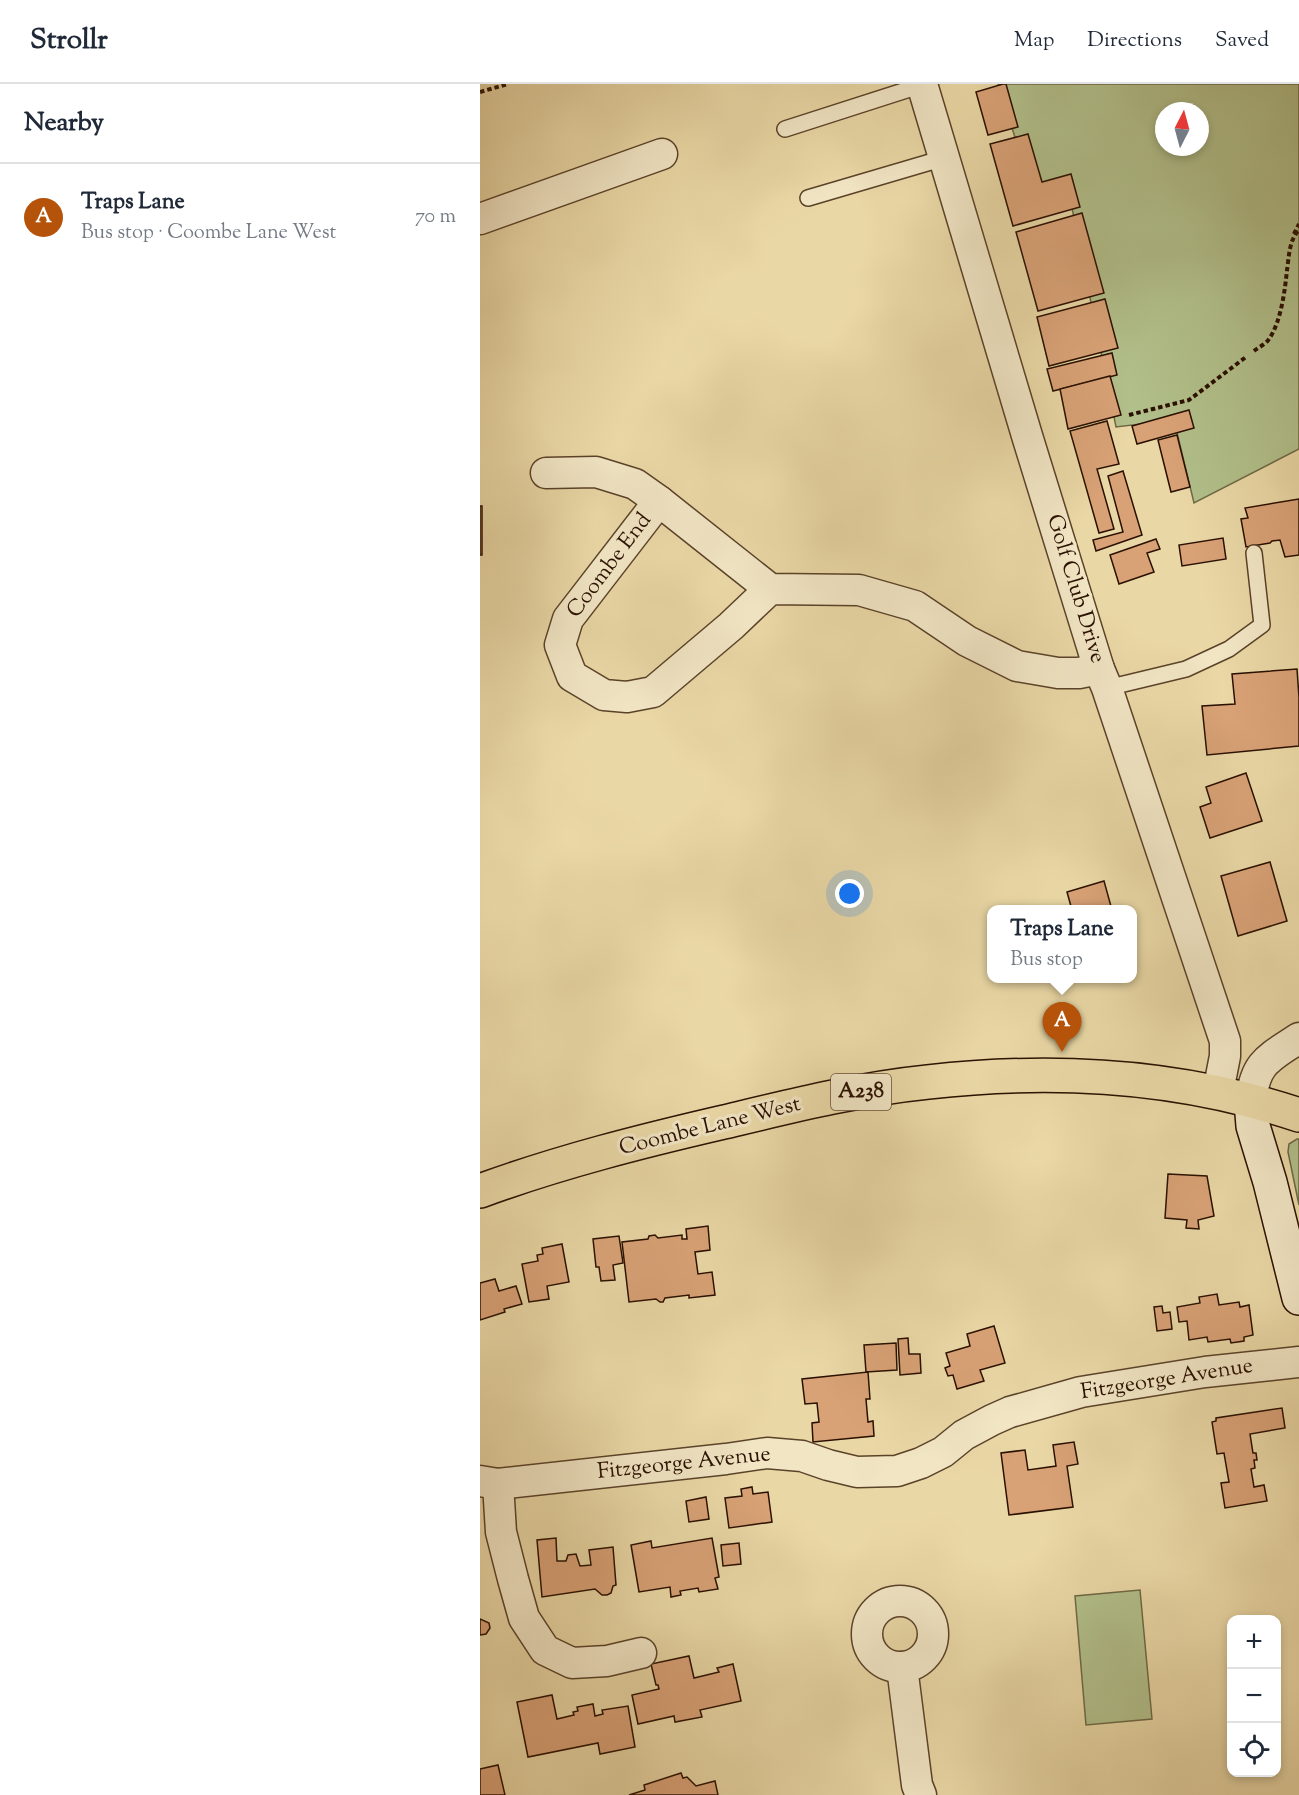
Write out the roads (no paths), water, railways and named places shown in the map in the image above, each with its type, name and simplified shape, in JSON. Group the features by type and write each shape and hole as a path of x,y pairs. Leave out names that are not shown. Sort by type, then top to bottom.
{"main road":[{"name":"Coombe Lane West","path":"480,1191 526,1175 681,1132 807,1102 926,1082 995,1076 1118,1078 1218,1092 1299,1115"},
{"path":"1251,1101 1252,1126 1273,1192 1299,1298"}],"street":[{"name":"Golf Club Drive","path":"922,84 1028,439 1103,678 1225,1041 1225,1056 1218,1092"},
{"path":"480,219 662,154"},
{"name":"Coombe End","path":"546,473 596,472 635,484 659,501 770,589 731,626 653,692 627,697 604,695 572,676 560,645 568,619 659,501"},
{"path":"770,589 859,590 915,606 967,641 1017,666 1103,678"},
{"path":"1251,1101 1252,1089 1260,1067 1299,1038"},
{"name":"Fitzgeorge Avenue","path":"489,1482 767,1453 802,1456 857,1472 897,1471 943,1452 964,1435 1010,1412 1081,1392 1205,1372 1299,1362"},
{"path":"489,1482 524,1618 545,1650 572,1663 606,1661 641,1653"},
{"path":"902,1667 917,1785 921,1795"}],"lane":[{"path":"785,129 922,84"},
{"path":"808,198 944,158"},
{"path":"1103,678 1186,669 1229,649 1262,625 1254,553"}],"place":[{"name":"Traps Lane","path":"1062,1052"}]}
